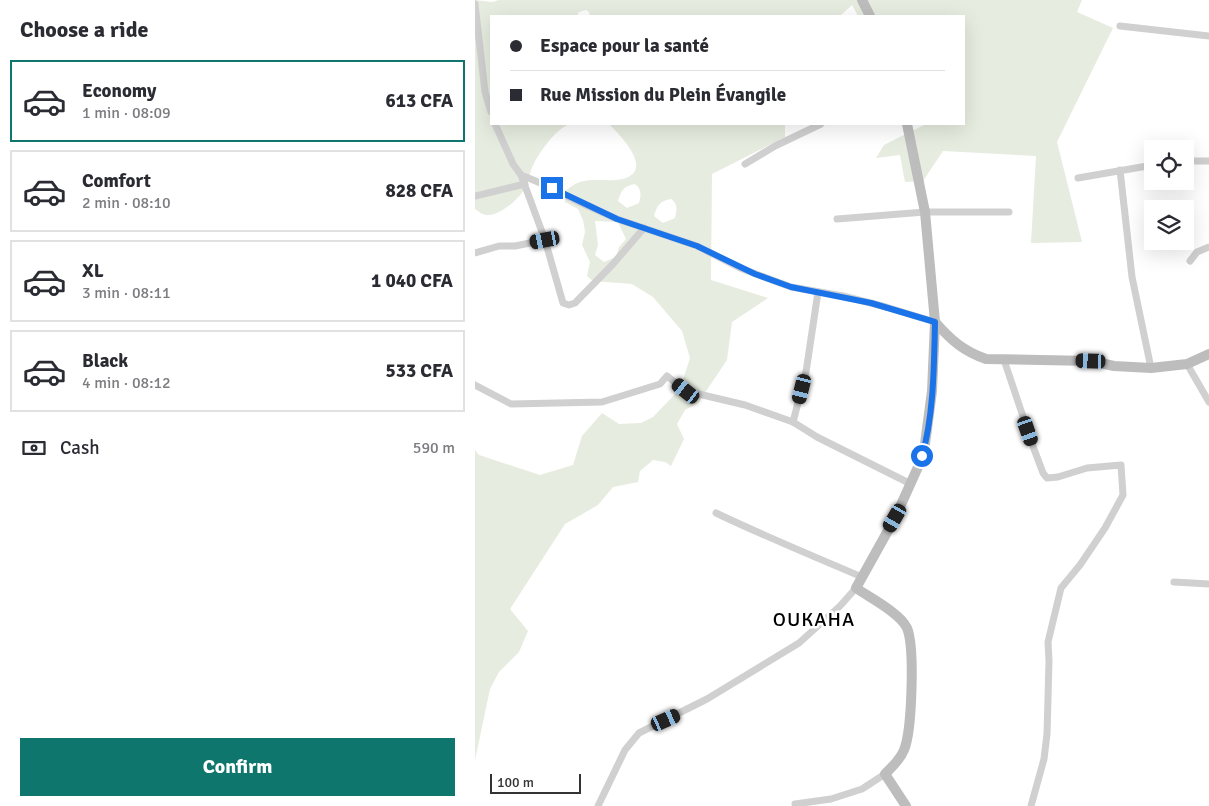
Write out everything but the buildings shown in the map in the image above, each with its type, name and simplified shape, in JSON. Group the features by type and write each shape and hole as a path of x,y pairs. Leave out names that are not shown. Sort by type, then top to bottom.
{"street":[{"path":"862,0 870,15"},
{"path":"475,4 485,92 490,109"},
{"path":"1120,26 1209,36"},
{"path":"495,125 513,164 525,184 555,269 560,297 563,303 569,305 575,303 644,228"},
{"path":"745,164 775,146 819,125"},
{"path":"598,806 625,750 639,733 707,699 799,643 840,606 856,588 895,518 919,467 925,444 932,390 935,322 925,212 907,125"},
{"path":"1194,161 1209,161"},
{"path":"1078,178 1144,166"},
{"path":"1120,170 1132,277 1151,368"},
{"path":"521,175 617,219 697,246 755,274 791,287 885,307 935,322 970,354 986,359 1091,361 1114,366 1151,368 1187,364 1209,354"},
{"path":"475,196 525,184"},
{"path":"837,219 925,212 1009,212"},
{"path":"475,253 499,246 515,246 545,240"},
{"path":"1190,261 1197,252 1209,247"},
{"path":"793,422 806,372 818,292"},
{"path":"1004,360 1037,457 1047,478 1058,477 1087,468 1121,465 1123,495 1105,528 1080,565 1061,588 1048,642 1047,734 1044,759 1031,806"},
{"path":"1187,364 1209,402"},
{"path":"475,385 511,404 602,402 660,384 667,376 686,391 745,405 793,422 817,437 911,484"},
{"path":"716,513 763,536 862,577"},
{"path":"1174,582 1209,584"},
{"path":"795,804 832,803 862,789 894,766 904,749 909,721 911,665 906,628 899,618 856,588"},
{"path":"885,774 906,806"}],"shaded area":[{"path":"475,0 492,2 499,0 1082,0 1077,12 1113,28 1057,142 1082,242 1031,243 1036,156 943,151 923,181 905,182 900,155 876,158 884,145 924,125 965,125 965,15 857,15 852,5 841,15 590,15 586,10 579,12 578,15 490,15 490,125 568,125 558,131 542,150 531,170 521,195 517,199 498,213 483,214 475,209"},
{"path":"610,125 785,125 785,137 712,174 711,280 768,298 732,322 727,360 698,403 685,410 677,424 684,439 671,466 665,462 653,460 640,471 638,482 613,487 598,505 565,524 510,609 528,631 519,652 499,672 490,689 475,760 475,450 479,455 540,475 573,465 582,436 602,413 619,424 641,423 653,417 680,389 690,358 682,331 653,297 632,284 593,281 587,276 590,262 582,245 585,232 583,220 578,209 565,202 560,195 580,182 618,180 632,175 636,168 636,161 627,144","holes":["635,184 639,188 639,203 627,208 618,201 626,187","671,199 676,207 675,218 663,223 654,216 656,209 659,204","595,221 618,222 626,239 619,247 616,257 604,262 595,255 598,245"]}],"district":[{"name":"OUKAHA","path":"814,619"}],"route":[{"path":"552,188 617,219 697,246 740,268 791,287 843,296 935,322 932,390 922,456"}]}
